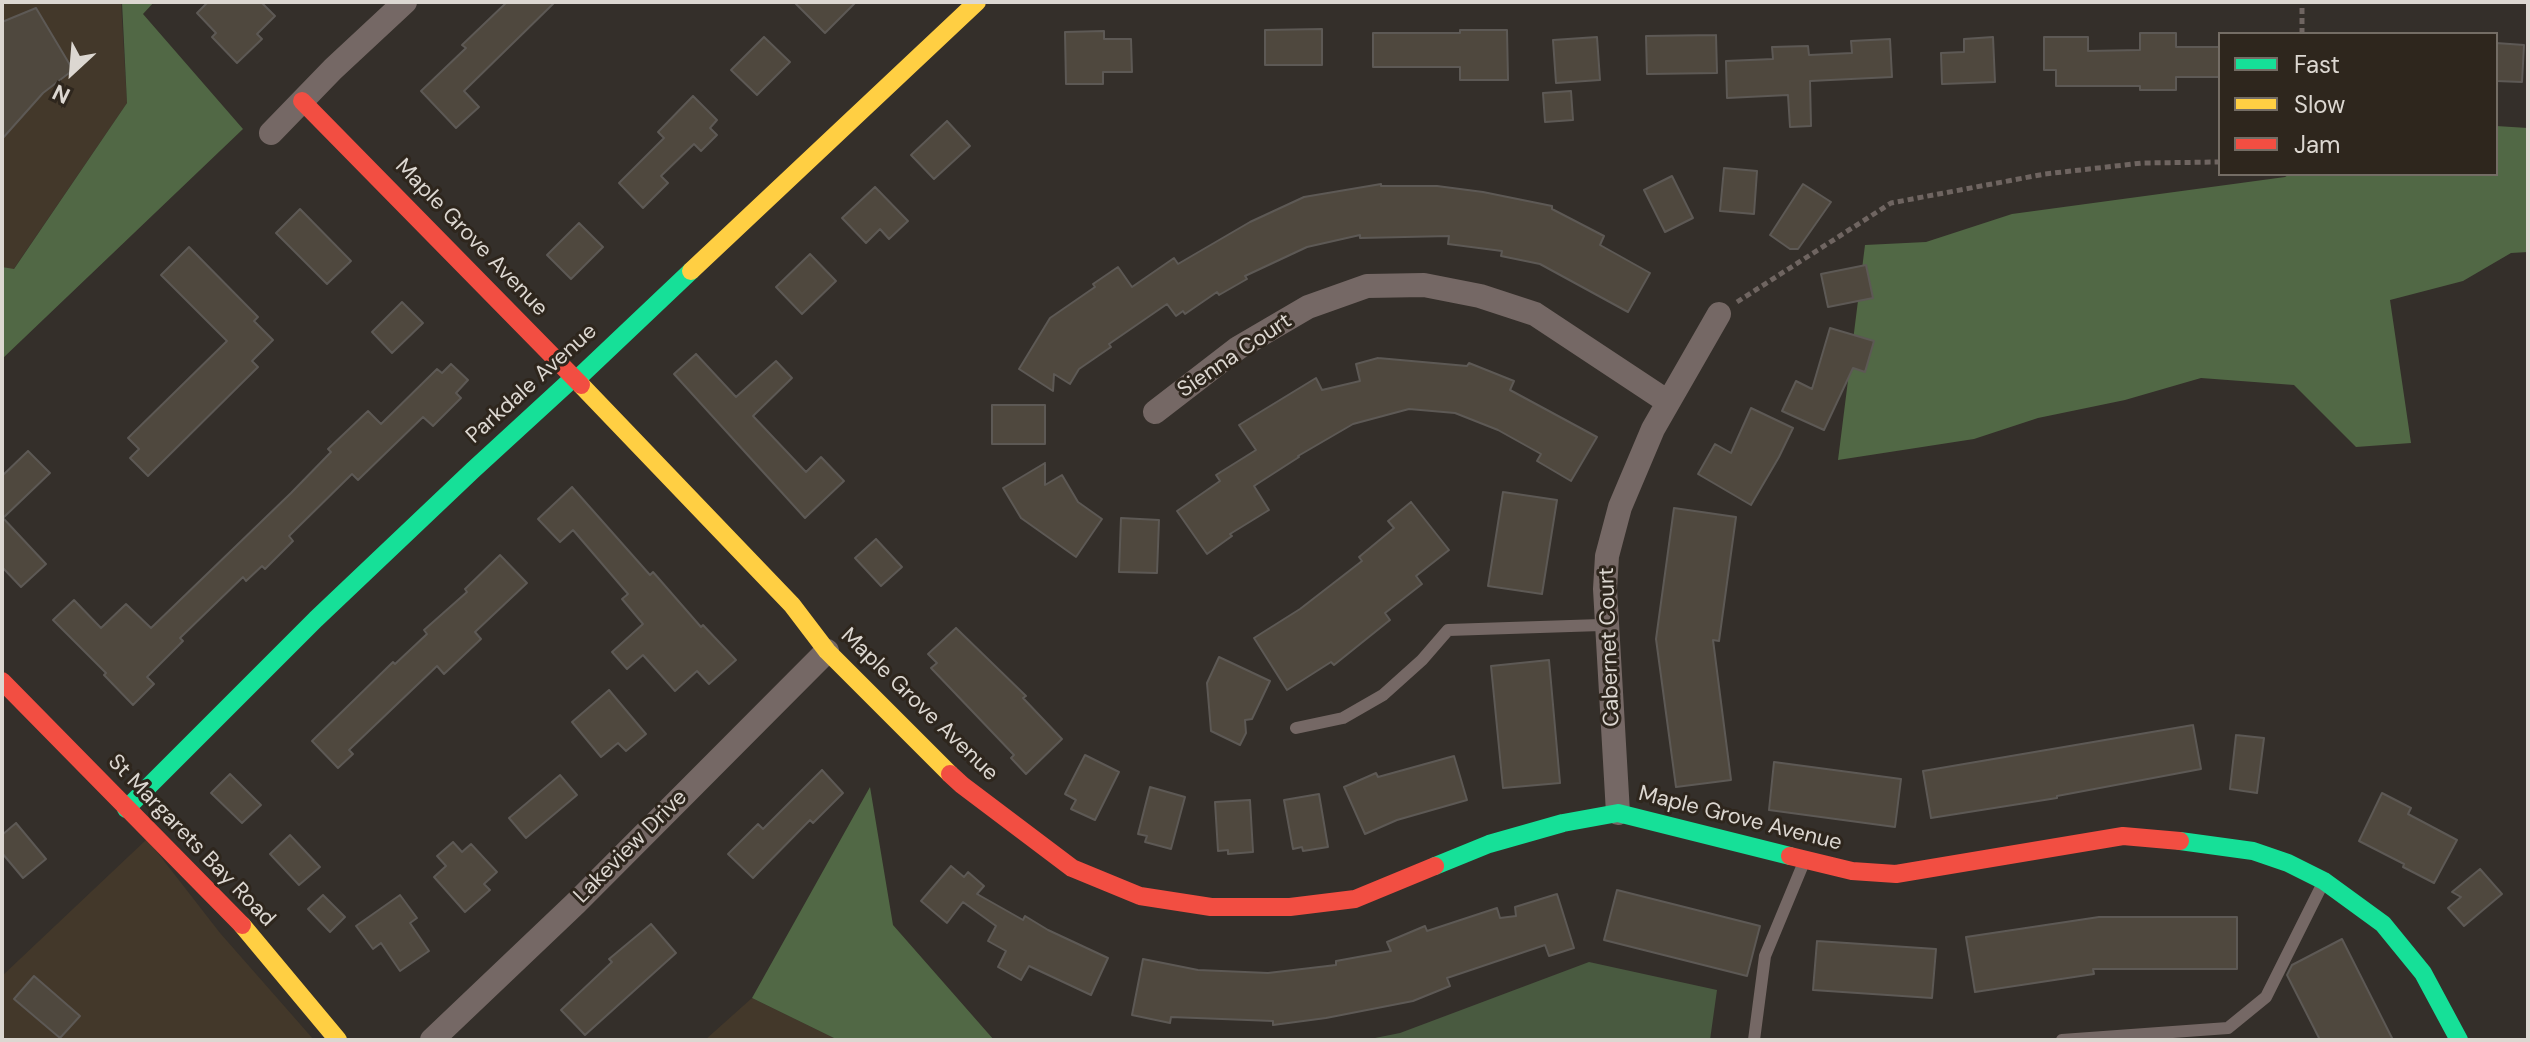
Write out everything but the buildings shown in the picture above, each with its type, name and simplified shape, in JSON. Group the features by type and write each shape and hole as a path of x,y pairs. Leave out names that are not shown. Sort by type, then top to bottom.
{"street":[{"path":"271,133 333,69 405,2"},
{"name":"Parkdale Avenue","path":"126,809 338,598 570,381 576,380 977,2"},
{"name":"Maple Grove Avenue","path":"302,101 792,605 827,651 962,785 1072,868 1140,896 1211,907 1290,907 1355,899 1489,844 1563,823 1618,813 1852,871 1896,874 2123,836 2205,843 2253,851 2288,863 2324,881 2383,924 2423,973 2459,1040"},
{"name":"Sienna Court","path":"1155,412 1238,348 1308,307 1367,286 1424,285 1480,296 1535,314 1668,402"},
{"name":"Cabernet Court","path":"1618,813 1605,589 1607,556 1620,507 1653,429 1719,314"},
{"name":"Lakeview Drive","path":"432,1040 576,903 827,651"},
{"name":"St Margarets Bay Road","path":"2,681 235,917 338,1040"}],"lane":[{"path":"1296,728 1343,718 1383,695 1422,660 1448,630 1601,625 1607,632"},
{"path":"1754,1040 1765,956 1806,859"},
{"path":"2062,1040 2228,1028 2266,997 2324,881"}],"path":[{"path":"2302,2 2302,32"},
{"path":"1719,314 1891,203 2045,174 2142,163 2218,162"}],"shaded area":[{"path":"2,2 121,2 127,103 13,270 2,267"},
{"path":"147,839 220,933 314,1040 2,1040 2,976"},
{"path":"752,998 838,1040 705,1040"}],"green space":[{"path":"122,2 154,2 143,14 243,129 2,359 2,267 14,269 127,103"},
{"path":"2498,126 2528,128 2528,252 2511,253 2463,281 2390,300 2411,443 2356,447 2294,385 2201,378 2125,400 2038,418 1974,439 1838,460 1865,245 1926,242 2012,214 2285,177 2498,176"},
{"path":"870,787 893,925 994,1040 838,1040 752,998"},
{"path":"1589,962 1717,990 1710,1040 1365,1040 1400,1033"}],"traffic: fast":[{"path":"126,809 316,619 473,470 570,381 576,380 691,271"},
{"path":"1435,866 1489,844 1563,823 1618,813 1790,856"},
{"path":"2180,841 2253,851 2288,863 2324,881 2383,924 2423,973 2459,1040"}],"traffic: slow":[{"path":"691,271 977,2"},
{"path":"581,385 792,605 827,651 950,774"},
{"path":"242,925 338,1040"}],"traffic: jam":[{"path":"302,101 581,385"},
{"path":"2,681 242,925"},
{"path":"950,774 1072,868 1140,896 1211,907 1290,907 1355,899 1435,866"},
{"path":"1790,856 1852,871 1896,874 2123,836 2180,841"}]}
